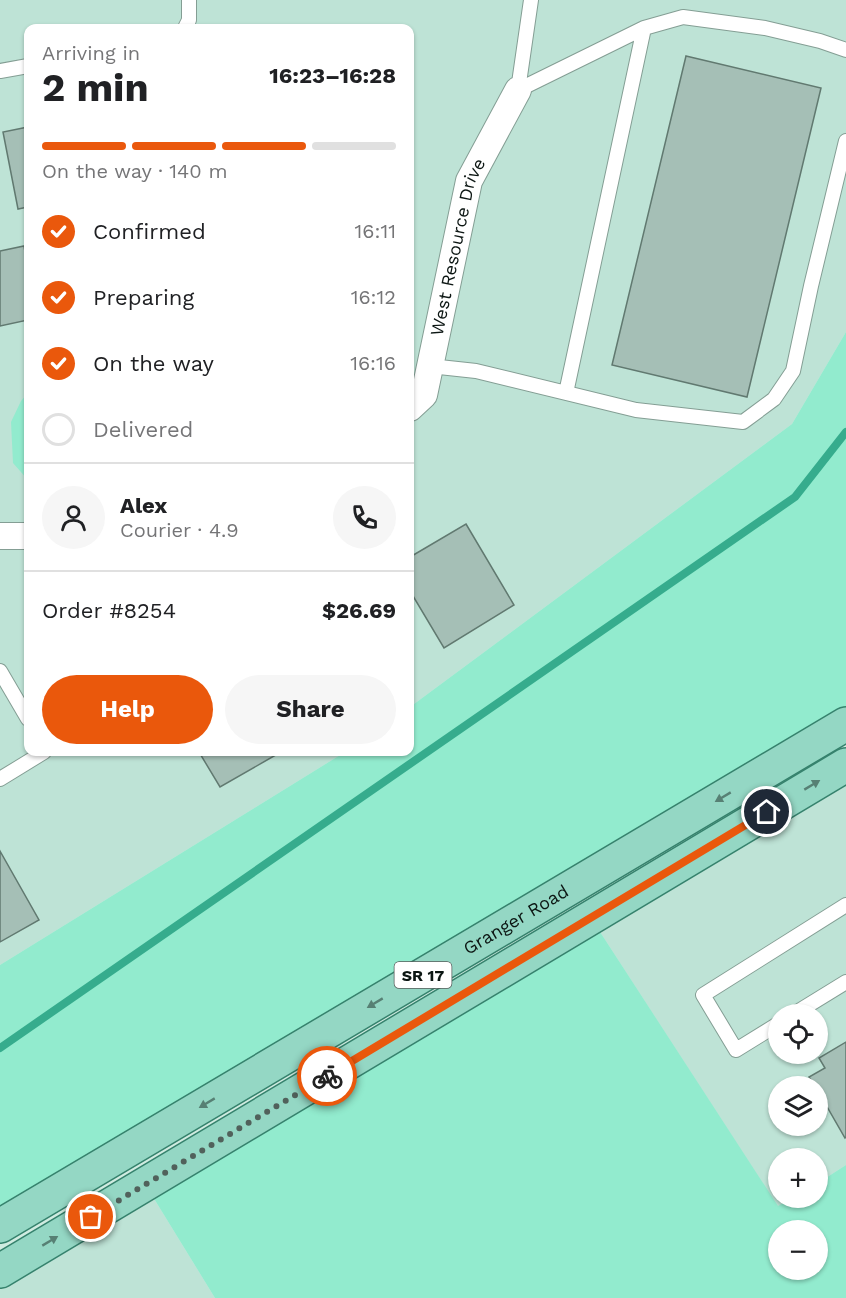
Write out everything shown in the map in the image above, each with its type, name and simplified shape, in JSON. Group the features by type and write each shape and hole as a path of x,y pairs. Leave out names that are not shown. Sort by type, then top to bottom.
{"main road":[{"name":"Granger Road","path":"0,1226 846,724"},
{"name":"Granger Road","path":"0,1271 846,765"}],"street":[{"name":"West Resource Drive","path":"414,404 424,394 469,181 518,90"},
{"path":"0,536 24,536"}],"lane":[{"path":"186,24 189,20 189,0"},
{"path":"518,90 531,0"},
{"path":"518,90 644,28 683,17 765,28 820,41 846,50"},
{"path":"566,393 644,28"},
{"path":"0,71 24,67"},
{"path":"430,366 476,371 636,410 743,422 774,399 793,371 846,141"},
{"path":"0,671 24,712"},
{"path":"0,779 37,756"},
{"path":"768,1030 735,1050 703,995 846,905"},
{"path":"810,1004 846,982"}],"shaded area":[{"path":"0,0 846,0 846,332 792,424 414,704 414,24 24,24 24,756 339,756 0,965"},
{"path":"846,765 846,1165 828,1177 828,1148 768,1148 768,1192 591,918"},
{"path":"145,1184 215,1298 0,1298 0,1271"}],"green space":[{"path":"846,332 846,724 0,1226 0,965 339,756 414,756 414,704 792,424"},
{"path":"24,398 24,475 13,463 11,422"},
{"path":"591,918 768,1191 768,1208 828,1208 828,1177 846,1165 846,1298 215,1298 145,1184"}],"building":[{"path":"686,56 821,88 747,397 612,365"},
{"path":"24,128 24,208 18,209 3,132"},
{"path":"24,246 24,321 0,326 0,251"},
{"path":"466,524 514,605 444,648 414,598 414,555"},
{"path":"201,756 274,756 220,787"},
{"path":"0,851 39,920 0,942"},
{"path":"846,1042 845,1138 828,1108 828,1076 811,1076 825,1068 823,1064 828,1064 828,1053"}],"waterway":[{"path":"0,1048 795,497 846,432"}],"way so far":[{"path":"91,1217 327,1076"}],"route":[{"path":"327,1076 767,812"}]}
